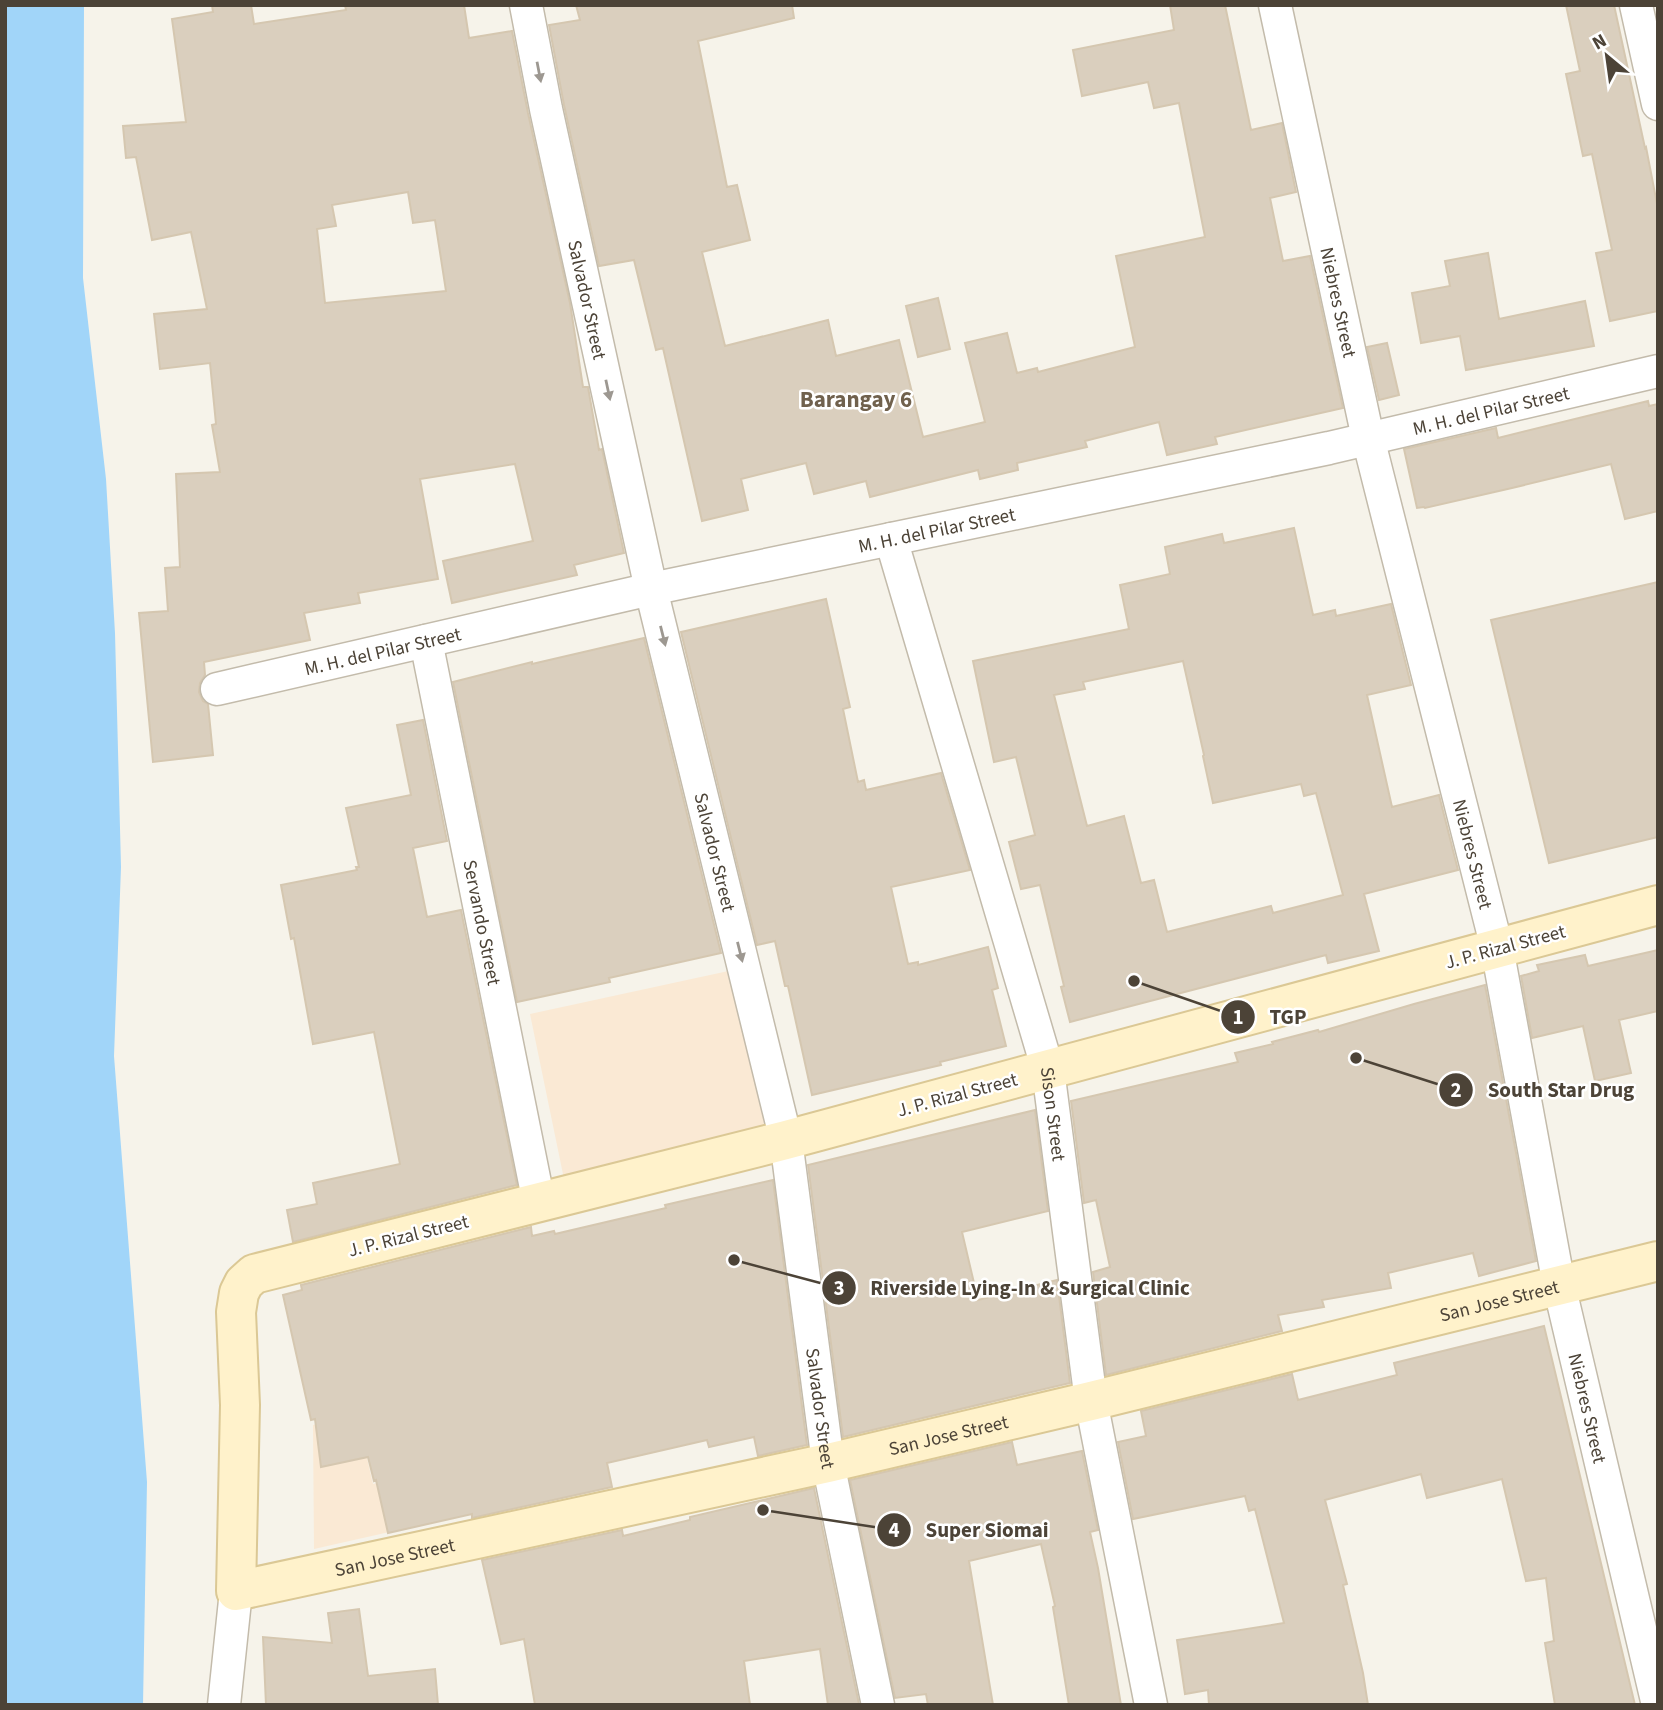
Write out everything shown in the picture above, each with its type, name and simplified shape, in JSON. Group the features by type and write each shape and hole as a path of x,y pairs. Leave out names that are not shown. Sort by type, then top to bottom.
{"street":[{"name":"Salvador Street","path":"526,5 546,109 651,589 786,1140 828,1462 878,1705"},
{"name":"Niebres Street","path":"1275,5 1368,438 1497,948 1559,1285 1651,1646 1658,1705"},
{"path":"1636,5 1658,104"},
{"name":"M. H. del Pilar Street","path":"217,689 651,589 1315,451 1658,371"},
{"name":"Sison Street","path":"891,539 1048,1070 1091,1401 1151,1705"},
{"name":"Servando Street","path":"426,641 539,1203"},
{"name":"J. P. Rizal Street","path":"236,1591 240,1405 236,1312 239,1293 244,1283 254,1274 786,1140 1658,905"},
{"name":"San Jose Street","path":"236,1591 828,1462 1091,1401 1658,1261"},
{"path":"224,1705 236,1591"}],"shaded area":[{"path":"733,970 768,1129 564,1179 530,1014"},
{"path":"357,1415 373,1484 475,1461 487,1510 314,1549 313,1425"}],"water":[{"path":"5,5 84,5 83,278 106,479 115,633 121,867 114,1056 147,1482 143,1705 5,1705"}],"building":[{"path":"212,5 251,5 254,24 346,10 345,5 464,5 469,38 512,31 570,303 583,387 588,387 599,450 602,449 624,553 574,565 577,575 452,603 443,561 533,541 515,464 420,479 438,579 358,593 360,603 304,613 310,640 204,662 205,675 199,692 203,701 208,704 213,755 153,762 139,613 168,611 165,568 180,567 176,474 220,472 212,425 216,424 210,363 160,369 154,314 207,309 191,232 152,240 136,157 126,158 123,126 186,122 172,19 213,12","holes":["408,192 413,223 435,220 446,291 325,303 317,229 336,226 332,205"]},
{"path":"576,5 792,5 794,18 698,41 727,187 737,185 750,240 702,252 725,346 828,320 836,356 899,340 923,437 985,422 965,343 1007,333 1017,373 1037,368 1038,372 1135,347 1116,256 1205,237 1179,103 1154,108 1148,82 1082,96 1073,50 1174,30 1170,5 1225,5 1251,130 1282,123 1296,192 1270,198 1283,261 1310,256 1343,408 1215,437 1217,444 1167,455 1159,422 1085,441 1087,447 1017,463 1018,470 980,479 978,470 870,497 866,481 814,494 806,463 741,479 748,510 702,521 663,348 656,350 634,260 599,266 549,25 580,20"},
{"path":"1566,5 1614,5 1658,209 1658,311 1610,321 1596,253 1612,250 1592,154 1583,156 1566,74 1580,71"},
{"path":"1488,253 1499,319 1585,301 1594,346 1466,370 1460,336 1421,343 1412,293 1450,286 1445,261"},
{"path":"938,298 950,349 918,357 906,306"},
{"path":"1387,343 1399,395 1379,400 1367,347"},
{"path":"1648,401 1649,406 1658,404 1658,511 1625,519 1611,464 1417,508 1404,449 1496,428 1498,438"},
{"path":"1294,528 1313,615 1335,610 1336,616 1391,604 1411,685 1367,695 1392,807 1439,795 1458,870 1364,894 1379,951 1328,963 1326,955 1070,1022 1040,885 1021,889 1009,842 1035,835 1016,757 994,762 973,661 1129,629 1120,585 1170,574 1165,547 1222,534 1224,543","holes":["1183,661 1213,803 1301,784 1304,796 1316,793 1343,895 1273,913 1271,906 1167,932 1154,880 1141,883 1124,816 1087,826 1054,695 1085,689 1083,682"]},
{"path":"1658,582 1658,837 1549,863 1491,620"},
{"path":"826,599 850,707 843,709 858,782 864,780 866,790 941,773 970,870 891,887 908,964 918,962 918,965 988,947 998,988 992,990 1006,1046 940,1062 941,1065 812,1095 788,986 785,986 775,941 757,945 681,632"},
{"path":"644,638 721,953 609,978 610,982 517,1002 453,682"},
{"path":"423,720 447,841 413,848 427,917 461,910 517,1185 293,1242 287,1210 317,1204 313,1183 400,1164 374,1032 313,1044 294,938 291,939 281,885 357,870 356,867 359,867 346,808 411,795 397,725"},
{"path":"1658,950 1658,1011 1619,1020 1631,1073 1595,1081 1583,1026 1532,1038 1521,976 1539,971 1537,965 1585,955 1588,966"},
{"path":"1485,985 1536,1261 1479,1276 1473,1253 1388,1273 1391,1288 1322,1300 1324,1307 1278,1315 1282,1331 1106,1375 1093,1272 1110,1267 1096,1200 1084,1203 1071,1101 1238,1062 1235,1053"},
{"path":"1035,1110 1048,1211 962,1232 978,1300 1057,1280 1070,1383 843,1437 808,1165"},
{"path":"773,1180 807,1445 758,1456 754,1437 709,1447 707,1440 607,1463 612,1487 472,1518 472,1514 388,1533 368,1457 321,1467 315,1419 311,1420 283,1295 302,1290 301,1285 531,1227 532,1236 554,1231 555,1234"},
{"path":"1544,1326 1635,1705 1555,1705 1545,1643 1554,1641 1546,1578 1526,1581 1502,1479 1427,1498 1421,1474 1325,1500 1347,1584 1343,1585 1368,1705 1209,1705 1208,1690 1185,1694 1177,1640 1284,1623 1255,1509 1249,1511 1245,1496 1133,1519 1118,1442 1146,1436 1141,1411 1292,1374 1298,1400 1397,1375 1394,1363"},
{"path":"1012,1442 1017,1465 1082,1451 1098,1530 1090,1532 1121,1705 1069,1705 1053,1607 1055,1606 1041,1544 969,1561 993,1705 928,1705 926,1694 895,1698 850,1480"},
{"path":"814,1488 859,1704 828,1705 820,1649 744,1661 750,1705 535,1705 524,1639 501,1644 482,1560 622,1530 623,1536"},
{"path":"359,1609 368,1676 435,1669 438,1705 266,1705 263,1637 332,1643 328,1613"}],"place":[{"name":"TGP","path":"1134,981"},
{"name":"South Star Drug","path":"1356,1058"},
{"name":"Riverside Lying-In & Surgical Clinic","path":"734,1260"},
{"name":"Super Siomai","path":"763,1510"}],"district":[{"name":"Barangay 6","path":"856,399"}]}
